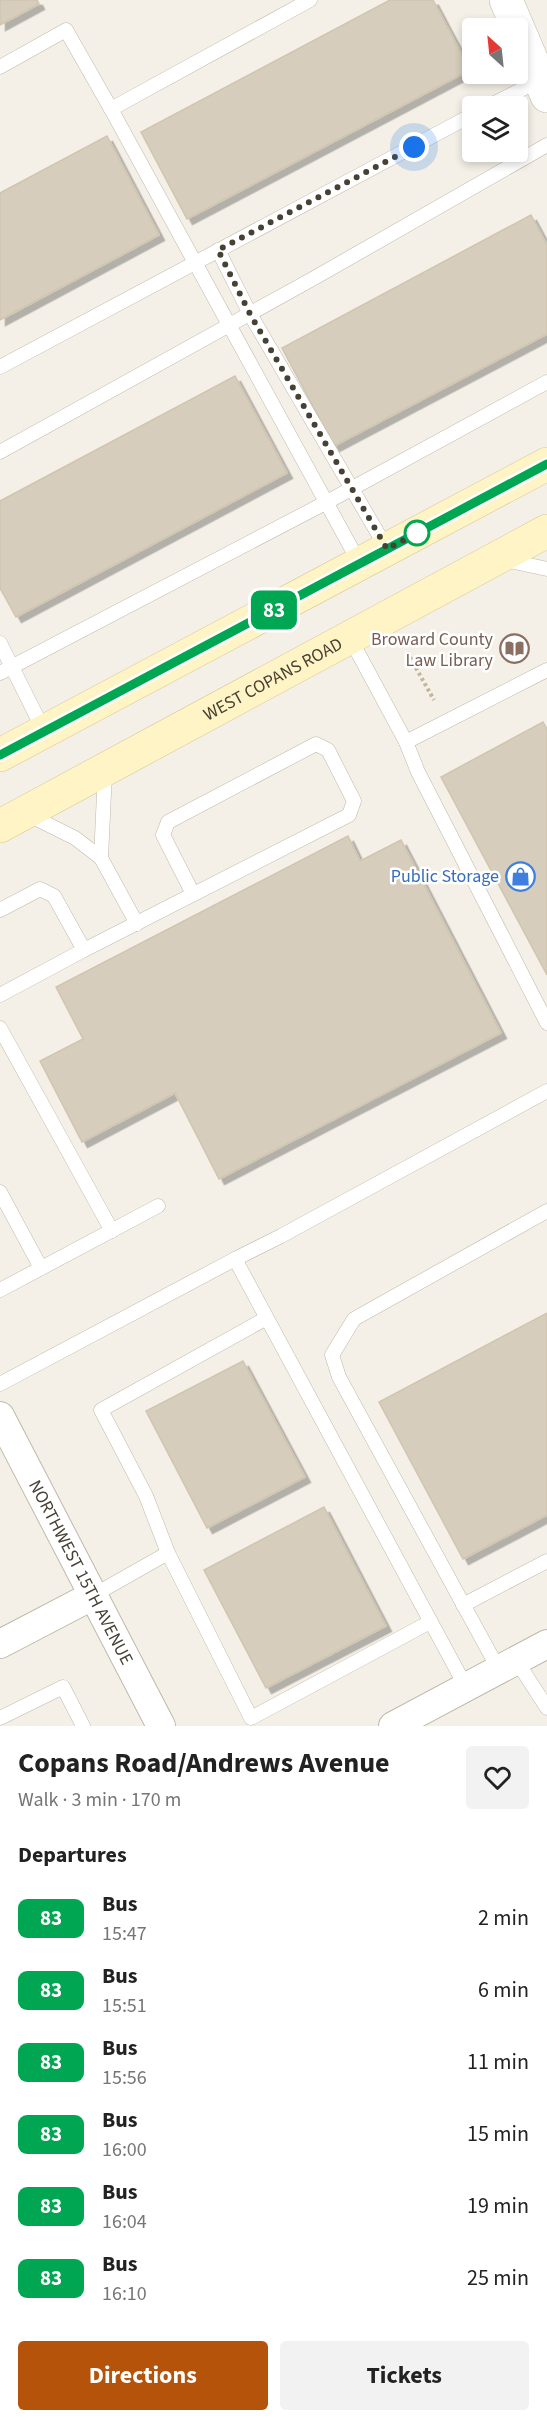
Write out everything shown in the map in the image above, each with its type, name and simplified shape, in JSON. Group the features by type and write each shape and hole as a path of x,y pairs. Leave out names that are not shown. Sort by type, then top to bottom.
{"main road":[{"path":"0,755 547,464"},
{"name":"WEST COPANS ROAD","path":"12,819 547,531"}],"street":[{"path":"506,0 542,74"},
{"name":"NORTHWEST 15TH AVENUE","path":"0,1416 161,1726"},
{"path":"0,1644 92,1596"},
{"path":"393,1726 547,1644"}],"lane":[{"path":"111,109 310,0"},
{"path":"0,67 66,30 327,502 373,557"},
{"path":"506,96 542,74"},
{"path":"0,367 462,121"},
{"path":"0,452 547,146"},
{"path":"218,250 250,314 351,489 373,557"},
{"path":"0,673 327,502 547,382"},
{"path":"494,558 547,569"},
{"path":"350,639 406,742 418,772 547,1023"},
{"path":"0,643 44,731"},
{"path":"406,742 547,670"},
{"path":"0,995 349,814 354,801 328,750 316,744 168,822 163,835 194,894"},
{"path":"101,858 105,769"},
{"path":"12,819 75,838 101,858 137,924"},
{"path":"0,909 40,889 54,896 84,950"},
{"path":"0,1028 112,1231"},
{"path":"0,1384 281,1236 547,1091"},
{"path":"0,1192 41,1268"},
{"path":"0,1290 158,1206"},
{"path":"547,1211 354,1319 332,1355 339,1377 463,1605 507,1665 547,1708"},
{"path":"235,1259 265,1319 466,1687"},
{"path":"265,1319 100,1410 146,1496 168,1554 251,1718 430,1622"},
{"path":"92,1596 168,1554"},
{"path":"463,1605 547,1561"},
{"path":"0,1718 63,1687 83,1726"}],"path":[{"path":"407,652 434,700"}],"building":[{"path":"0,0 37,0 39,4 0,25"},
{"path":"390,0 433,0 462,55 462,74 187,219 141,132"},
{"path":"107,136 159,235 0,320 0,193"},
{"path":"531,215 547,245 547,334 334,446 282,348"},
{"path":"235,376 287,473 16,617 0,588 0,501"},
{"name":"Public Storage","path":"543,722 547,729 547,975 441,777"},
{"path":"348,836 360,861 401,840 501,1033 219,1179 175,1093 82,1142 40,1061 83,1039 56,987"},
{"path":"547,1313 547,1515 463,1559 379,1402"},
{"path":"243,1361 305,1477 207,1528 146,1411"},
{"path":"324,1507 386,1626 266,1688 204,1570"}],"bus line":[{"name":"83","path":"0,755 547,464"}],"place":[{"name":"Broward County Law Library","path":"514,649"},
{"name":"Public Storage","path":"520,876"}],"route":[{"path":"414,147 218,250 250,314 387,549 427,528 417,533"}]}
